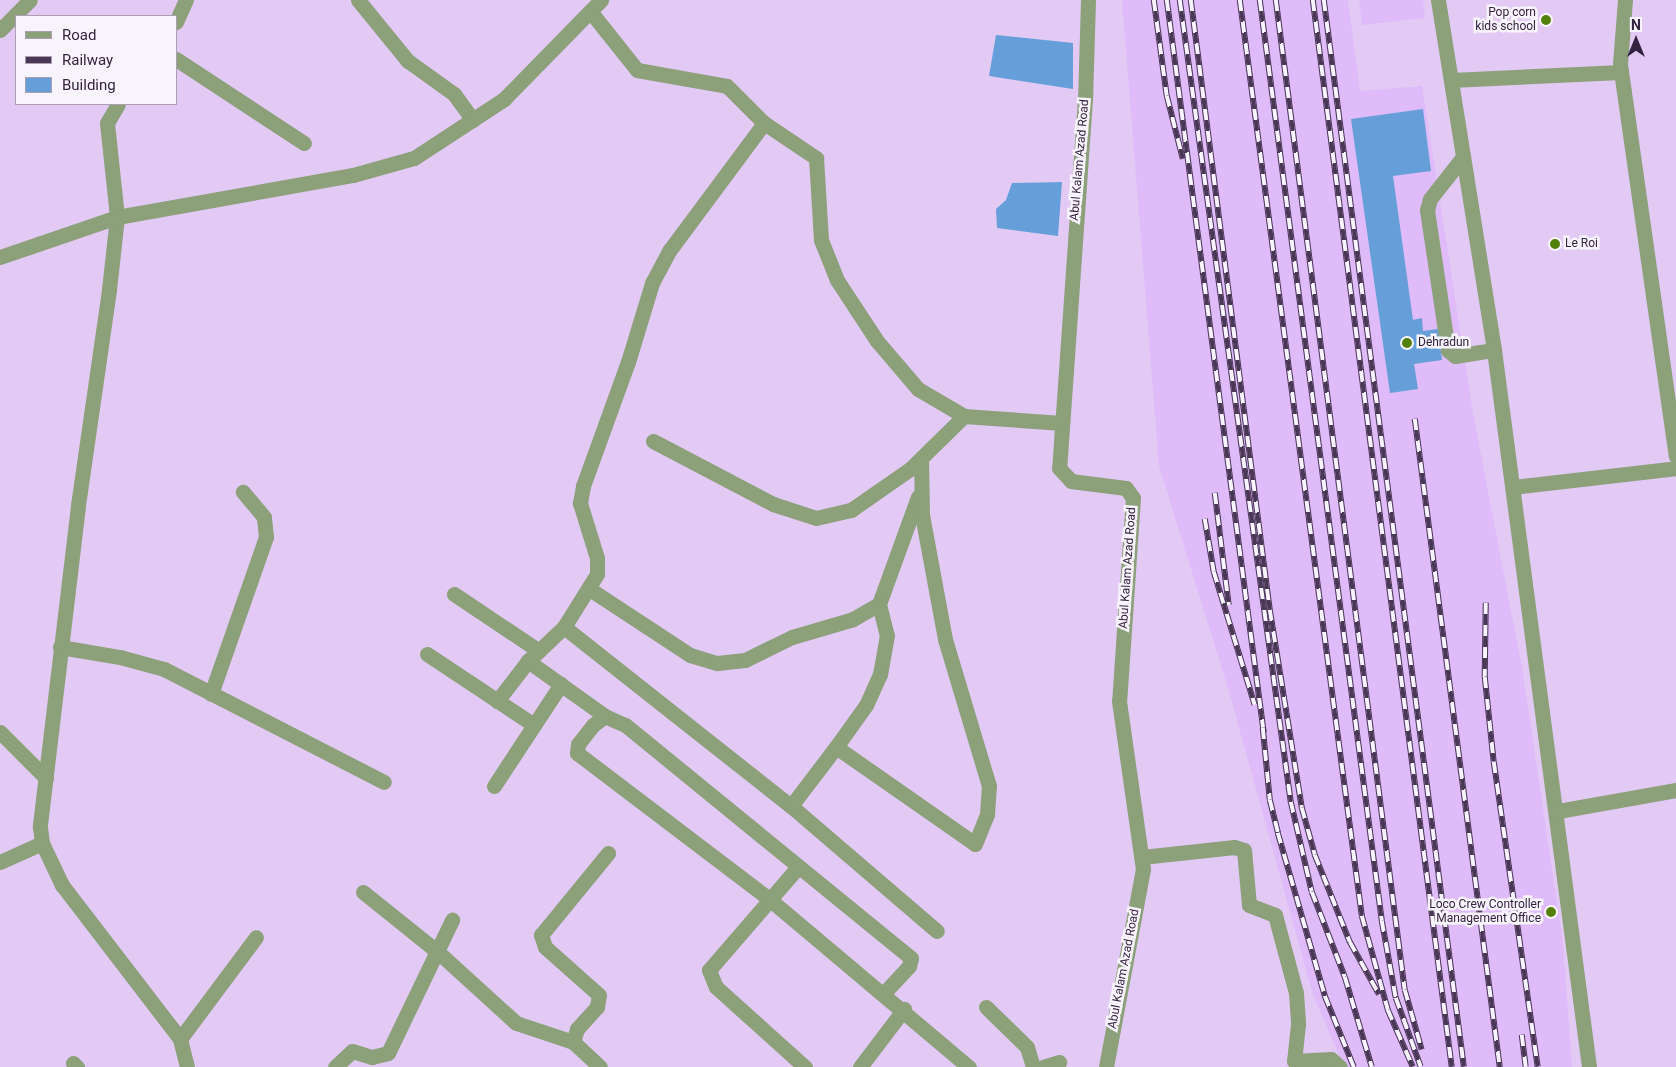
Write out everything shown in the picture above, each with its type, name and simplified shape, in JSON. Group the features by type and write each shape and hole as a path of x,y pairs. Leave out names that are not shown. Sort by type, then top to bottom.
{"street":[{"path":"0,30 30,0"},
{"path":"178,18 186,0"},
{"path":"358,0 408,61 454,94 473,120"},
{"name":"Abul Kalam Azad Road","path":"1088,0 1085,99 1059,454 1064,477 1126,488 1133,498 1120,701 1142,857 1141,882 1106,1067"},
{"path":"1625,0 1621,72 1670,368 1676,456"},
{"path":"1441,1 1451,80 1494,350 1558,811 1589,1067"},
{"path":"0,256 117,217 353,175 414,158 504,98 596,5 637,70 727,86 764,124 816,158 821,240 837,280 877,341 918,389 964,416 1062,423"},
{"path":"178,60 304,143"},
{"path":"1451,80 1621,72"},
{"path":"117,105 107,123 107,144 117,217 60,647 46,778 42,843 62,885 180,1038 187,1067"},
{"path":"498,701 534,656 564,627 590,590 598,564 582,514 583,486 628,362 652,283 669,251 764,124"},
{"path":"1463,158 1430,199 1427,210 1448,350 1455,356 1494,350"},
{"path":"653,441 773,504 816,518 850,510 921,459 964,416"},
{"path":"836,747 975,844 987,814 989,786 945,639 920,494 921,459"},
{"path":"1513,487 1676,468"},
{"path":"211,694 266,537 264,517 244,492"},
{"path":"791,806 866,705 880,674 887,635 879,604 920,494"},
{"path":"590,590 690,655 717,663 760,655 792,637 854,620 879,604"},
{"path":"454,594 534,656 561,684 605,716 617,719 658,750 798,867 912,958 910,966 884,993"},
{"path":"564,627 791,806 937,931"},
{"path":"60,647 143,661 384,782"},
{"path":"427,654 534,726"},
{"path":"494,786 561,684"},
{"path":"605,716 578,744 577,753 768,898 884,993 969,1067"},
{"path":"0,732 46,778"},
{"path":"1558,811 1676,790"},
{"path":"0,862 42,843"},
{"path":"1142,857 1234,847 1244,850 1249,905 1276,915 1296,993 1298,1024 1293,1064 1331,1059 1340,1067"},
{"path":"573,1042 577,1029 597,1007 600,994 544,947 541,935 608,853"},
{"path":"798,867 768,898 713,963 710,978 805,1067"},
{"path":"363,892 438,952 516,1023 573,1042 600,1067"},
{"path":"335,1067 352,1051 372,1057 388,1053 452,920"},
{"path":"180,1038 256,937"},
{"path":"986,1007 1027,1047 1033,1067"},
{"path":"860,1067 904,1010"},
{"path":"1043,1067 1060,1062"}],"shaded area":[{"path":"1122,0 1348,0 1360,91 1422,86 1473,413 1523,673 1563,943 1572,1067 1344,1067 1313,995 1228,688 1159,466"},
{"path":"1359,0 1423,0 1425,18 1362,25"}],"building":[{"path":"996,35 1073,43 1073,89 989,76"},
{"path":"1423,109 1431,171 1393,176 1413,320 1422,318 1423,331 1438,329 1442,360 1414,364 1418,389 1390,393 1351,119"},
{"path":"1062,182 1058,236 997,228 996,209 1006,200 1012,183"}],"railway":[{"path":"1154,0 1167,96 1183,159"},
{"path":"1167,0 1264,733"},
{"path":"1180,0 1291,802 1312,892 1345,977 1372,1067"},
{"path":"1191,0 1270,610 1302,808 1315,855 1350,942 1379,994"},
{"path":"1240,0 1362,916 1388,1010 1413,1067"},
{"path":"1260,0 1382,921 1396,998 1421,1067"},
{"path":"1276,0 1405,990 1422,1050"},
{"path":"1313,0 1452,1067"},
{"path":"1324,0 1464,1067"},
{"path":"1415,419 1500,1067"},
{"path":"1215,493 1229,605"},
{"path":"1205,519 1214,572 1255,705"},
{"path":"1486,603 1485,677 1494,762 1538,1067"},
{"path":"1263,728 1270,800 1278,833 1325,996 1354,1067"},
{"path":"1522,1035 1526,1067"}],"place":[{"name":"Pop corn kids school","path":"1546,20"},
{"name":"Le Roi","path":"1555,244"},
{"name":"Dehradun","path":"1407,343"},
{"name":"Loco Crew Controller Management Office","path":"1551,912"}]}
